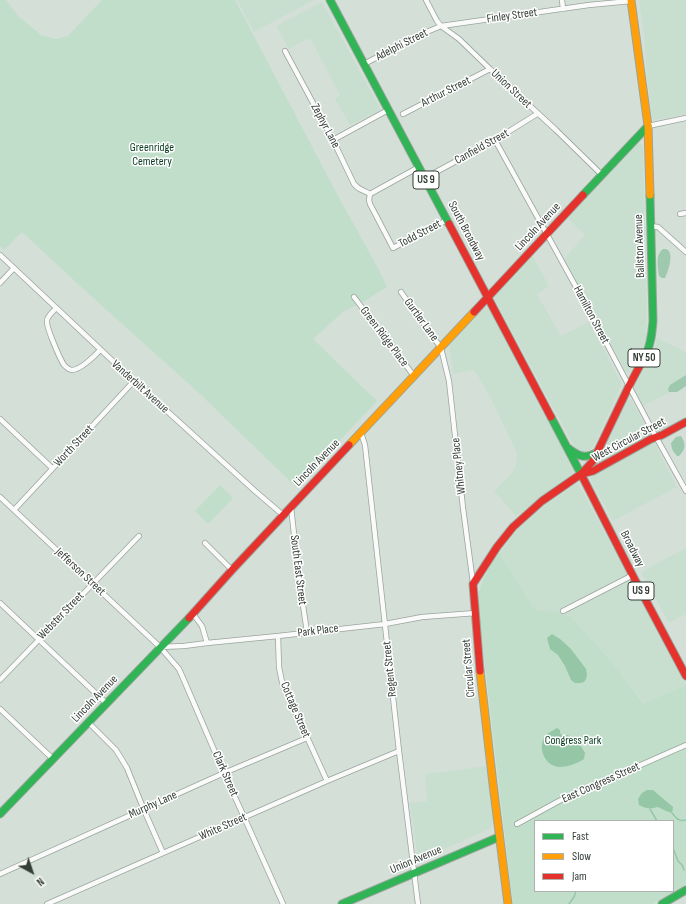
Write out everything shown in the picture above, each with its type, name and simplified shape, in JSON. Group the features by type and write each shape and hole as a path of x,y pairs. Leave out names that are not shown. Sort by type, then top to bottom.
{"main road":[{"name":"South Broadway","path":"330,0 581,474"},
{"name":"Ballston Avenue","path":"581,474 593,461 598,452 629,386 649,348 652,336 648,126 631,0"},
{"name":"Lincoln Avenue","path":"0,814 193,614 283,515 648,126"},
{"name":"West Circular Street","path":"581,474 594,471 650,439 662,435 686,422"},
{"path":"568,448 575,454 582,457 590,456 598,452"},
{"path":"474,584 486,563 513,527 542,501 581,474"},
{"name":"Broadway","path":"581,474 686,676"},
{"name":"Circular Street","path":"474,584 486,733 508,904"},
{"name":"Union Avenue","path":"342,904 499,836"},
{"path":"662,904 686,890"}],"street":[{"name":"Union Street","path":"426,0 441,26 459,39 602,174"},
{"path":"562,0 563,9"},
{"name":"Finley Street","path":"441,26 631,0"},
{"name":"Adelphi Street","path":"364,64 422,34 441,26"},
{"name":"Zephyr Lane","path":"285,51 333,140 354,184 358,189 366,191 370,194"},
{"name":"Arthur Street","path":"403,114 490,69"},
{"path":"333,140 388,110"},
{"name":"Canfield Street","path":"425,178 495,140 537,114"},
{"path":"648,126 686,118"},
{"name":"Hamilton Street","path":"495,140 686,491"},
{"path":"370,194 419,167"},
{"name":"Todd Street","path":"370,194 370,204 393,248 447,220"},
{"path":"680,214 686,213"},
{"path":"650,226 658,227 686,252"},
{"name":"Vanderbilt Avenue","path":"0,255 100,350 283,515"},
{"path":"0,283 14,268"},
{"name":"Gurtler Lane","path":"401,292 441,348"},
{"name":"Green Ridge Place","path":"354,297 414,376"},
{"path":"56,308 49,316 47,325 55,346 68,369 73,370 78,368 95,356 100,350"},
{"name":"Whitney Place","path":"441,348 449,381 463,508 474,584"},
{"name":"Worth Street","path":"14,510 134,381"},
{"path":"0,419 52,468"},
{"name":"Regent Street","path":"360,434 365,445 399,751 418,904"},
{"name":"Jefferson Street","path":"0,497 160,647"},
{"name":"South East Street","path":"291,507 299,579 307,632"},
{"name":"Webster Street","path":"0,680 140,536"},
{"path":"205,543 232,570"},
{"path":"564,611 633,575"},
{"path":"0,603 106,703"},
{"path":"193,614 202,626 207,643"},
{"name":"Park Place","path":"160,647 184,646 385,624 422,617 476,614"},
{"name":"Cottage Street","path":"278,636 279,667 282,682 327,781"},
{"name":"Clark Street","path":"160,647 179,670 183,678 283,904"},
{"path":"0,709 53,759"},
{"path":"88,722 116,750 121,758 163,853"},
{"name":"Murphy Lane","path":"0,874 224,773 307,738"},
{"name":"East Congress Street","path":"516,824 559,801 686,745"},
{"name":"White Street","path":"48,904 244,817 399,751"}],"shaded area":[{"path":"237,0 314,0 254,32"},
{"path":"639,0 686,0 686,114 657,120 653,119"},
{"path":"322,2 381,110 350,125 335,99 340,95 310,38 289,49 276,26"},
{"path":"638,143 642,144 643,147 647,317 646,341 629,372 626,372 564,259 585,235 567,218"},
{"path":"663,249 669,251 670,254 669,268 665,278 659,276 658,265 659,254"},
{"path":"532,255 549,286 537,294 561,336 589,322 621,382 621,386 594,446 583,452 576,450 494,298"},
{"path":"485,306 488,306 575,472 516,516 494,491 512,473 516,465 517,453 478,376 473,370 453,374 449,345"},
{"path":"657,338 686,352 686,378 675,390 643,406 633,388 655,346"},
{"path":"686,375 686,386 677,392 669,392 668,389 670,385"},
{"path":"631,399 651,436 598,463 627,400"},
{"path":"681,436 684,442 684,449 679,456 677,456 672,450 671,443 676,437"},
{"path":"654,442 677,487 613,521 589,477"},
{"path":"578,483 686,684 645,704 611,661 571,617 555,612 535,610 499,553 519,528 547,504"},
{"path":"686,548 686,614 669,623 641,572"},
{"path":"552,634 571,649 586,669 587,675 584,682 575,683 571,680 558,655 550,649 547,638"},
{"path":"557,728 560,730 562,735 568,735 581,746 585,753 584,759 573,764 560,767 550,764 546,760 542,750 543,740 547,734"},
{"path":"487,766 493,820 491,828 420,860 418,859 410,803 427,801 425,774"},
{"path":"647,790 653,790 673,807 672,813 658,807 648,808 639,805 638,799 642,793"}],"green space":[{"name":"Greenridge Cemetery","path":"0,0 6,0 19,17 41,35 56,39 68,36 102,0 235,0 387,287 343,312 313,339 377,401 296,487 199,393 22,232 4,250 0,246"},
{"path":"220,485 233,498 208,524 195,511"},
{"name":"Congress Park","path":"499,553 535,610 555,612 571,617 611,661 644,704 686,685 686,884 674,891 674,820 534,820 534,892 673,892 653,904 513,904 479,615 480,587 487,572"}],"waterway":[{"path":"650,809 656,820"},
{"path":"672,813 676,818 686,820"},
{"path":"674,851 678,861 684,870"},
{"path":"569,904 576,892"}],"traffic: fast":[{"path":"330,0 449,224"},
{"path":"583,195 648,126"},
{"path":"646,354 652,334 653,321 650,195"},
{"path":"551,417 581,474"},
{"path":"568,448 582,456 589,456 598,452"},
{"path":"0,814 189,618"},
{"path":"342,904 499,837"},
{"path":"662,904 686,890"}],"traffic: slow":[{"path":"631,0 648,126 650,195"},
{"path":"349,445 474,312"},
{"path":"480,671 508,904"}],"traffic: jam":[{"path":"474,312 583,195"},
{"path":"449,224 551,417"},
{"path":"646,354 593,461 581,474 686,676"},
{"path":"480,671 473,584 497,547 513,527 542,501 581,474 593,471 651,439 662,435 686,422"},
{"path":"189,618 349,445"}]}
